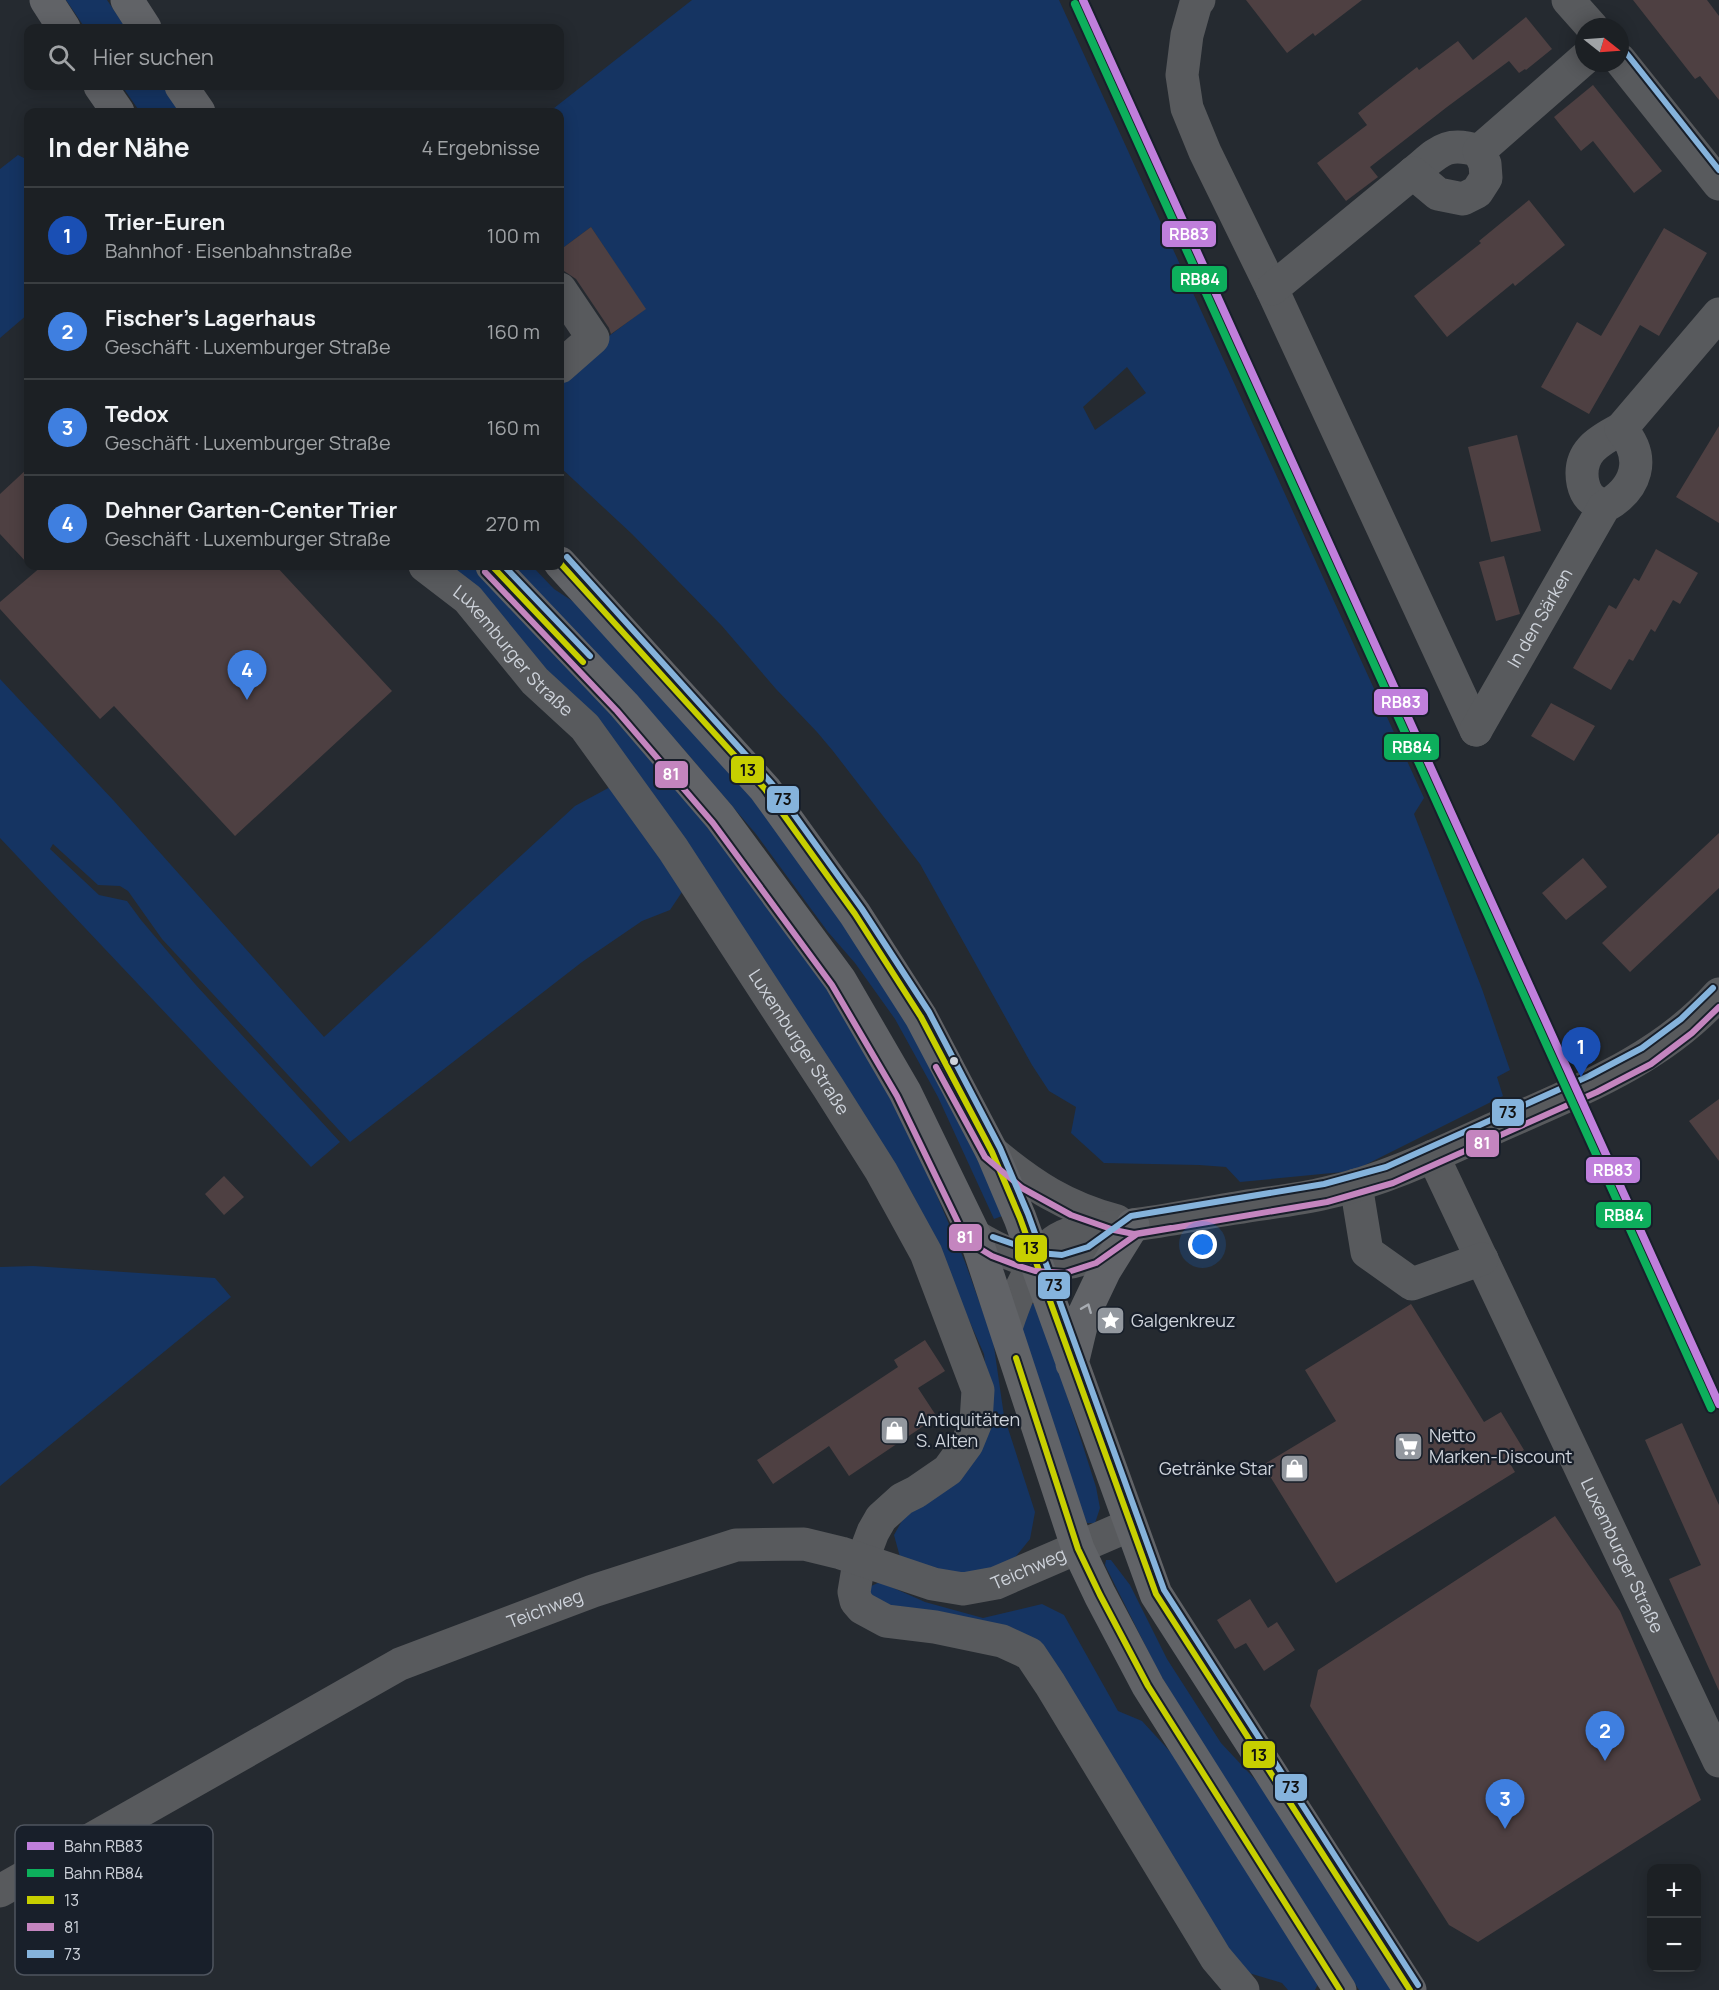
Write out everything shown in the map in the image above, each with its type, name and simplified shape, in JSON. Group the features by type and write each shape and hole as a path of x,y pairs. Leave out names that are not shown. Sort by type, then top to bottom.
{"main road":[{"path":"45,0 61,24"},
{"path":"128,0 143,24"},
{"path":"103,90 115,108"},
{"path":"184,90 196,108"},
{"path":"564,567 765,789 855,914 915,1008 992,1152 1037,1262 1156,1594 1410,1990"},
{"path":"496,570 624,705 720,817 840,981 906,1092 975,1236 1078,1549 1148,1686 1340,1990"},
{"path":"1072,1364 1084,1314 1105,1270 1133,1225"}],"street":[{"path":"1199,0 1196,3 1187,35 1182,75 1187,108 1205,152 1272,289 1440,151 1454,146 1479,151"},
{"path":"1568,0 1584,18"},
{"path":"1479,151 1575,67"},
{"path":"1629,71 1719,184"},
{"path":"1413,173 1438,194 1462,199 1477,192 1486,177 1485,164 1479,151"},
{"name":"In den Särken","path":"1272,289 1476,730 1604,507 1618,499 1627,488 1636,464 1630,440 1621,429"},
{"path":"564,295 592,338 564,363"},
{"path":"1604,507 1589,499 1584,489 1581,476 1583,460 1602,440 1621,429 1719,314"},
{"name":"Luxemburger Straße","path":"430,570 468,599 535,681 585,727 667,840 828,1087 881,1171 926,1252 978,1390 976,1422 967,1444 948,1470 890,1508 873,1532 861,1560 854,1592 856,1601 862,1608 886,1621 935,1627 1002,1641 1030,1654 1216,1958 1243,1990"},
{"path":"992,1152 1027,1181 1057,1199 1090,1213 1133,1225 1326,1193 1389,1175 1593,1084 1647,1056 1687,1026 1719,994"},
{"name":"Luxemburger Straße","path":"1433,1156 1719,1761"},
{"path":"1356,1185 1367,1252 1412,1284 1482,1259"},
{"path":"975,1236 1006,1253 1037,1262 1063,1264 1092,1255 1133,1225"},
{"path":"1006,1328 1018,1296 1037,1262"},
{"name":"Teichweg","path":"116,1825 400,1664 593,1591 736,1545 804,1544 933,1584 963,1589 996,1583 1130,1525"},
{"name":"Teichweg","path":"0,1891 15,1882"}],"shaded area":[{"path":"66,0 107,0 123,24 82,24"},
{"path":"692,0 1059,0 1424,798 1414,814 1482,989 1510,1070 1497,1077 1503,1096 1353,1171 1240,1182 1226,1167 1104,1163 1071,1133 1076,1107 1049,1091 1032,1065 920,864 833,751 722,626 632,534 564,471 564,379 609,336 645,309 591,227 564,247 564,108 554,108","holes":["1127,367 1146,393 1095,430 1083,407"]},
{"path":"125,90 166,90 177,108 137,108"},
{"path":"18,155 24,158 24,317 0,338 0,169"},
{"path":"444,570 479,570 558,658 653,757 804,952 869,1056 921,1158 965,1262 993,1340 1004,1416 1035,1512 1030,1539 1013,1560 986,1571 953,1576 900,1557 894,1535 904,1517 990,1409 984,1354 913,1195 807,1029"},
{"path":"516,570 536,570 554,589 583,608 735,770 906,1015 1005,1215 994,1219 938,1097 895,1019 756,834 680,745"},
{"path":"0,679 114,801 324,1037 575,806 612,786 684,889 670,910 642,921 582,962 350,1142 162,939 128,891 120,886 98,885 53,844 50,849 99,895 127,901 195,984 340,1142 311,1167 0,838"},
{"path":"33,1266 215,1278 231,1297 0,1486 0,1267"},
{"path":"1028,1304 1035,1304 1040,1311 1096,1487 1100,1508 1095,1523 1087,1523 1076,1497 1022,1331"},
{"path":"1106,1560 1111,1560 1130,1585 1167,1659 1221,1743 1265,1790 1392,1990 1359,1990 1194,1732 1156,1667 1105,1565"},
{"path":"880,1582 925,1602 983,1618 1042,1604 1064,1615 1118,1711 1142,1721 1187,1770 1319,1982 1315,1990 1288,1990 1282,1983 1239,1970 1051,1666 884,1615 869,1598 869,1587"}],"building":[{"path":"1246,0 1362,0 1315,36 1313,33 1287,53"},
{"path":"1633,0 1707,0 1719,16 1719,100 1700,76 1695,79"},
{"path":"1526,17 1552,49 1519,73 1509,61 1370,167 1378,177 1346,201 1317,163 1367,125 1358,113 1417,67 1419,70 1458,41 1473,60"},
{"path":"1593,85 1662,171 1634,193 1593,141 1581,151 1554,117"},
{"path":"1529,200 1565,245 1515,286 1513,283 1447,337 1414,296 1481,243 1479,241"},
{"path":"591,227 646,309 611,334 576,279 564,271 564,247"},
{"path":"1664,228 1707,253 1659,336 1640,325 1589,414 1541,387 1577,322 1601,336"},
{"path":"1719,426 1719,523 1676,497"},
{"path":"1517,435 1541,531 1491,542 1468,447"},
{"path":"24,472 24,560 0,534 0,494"},
{"path":"1656,549 1698,573 1680,604 1673,600 1655,632 1651,629 1633,661 1629,659 1611,690 1573,668 1609,605 1616,609 1634,578 1639,581"},
{"path":"1504,556 1520,614 1496,621 1479,562"},
{"path":"37,570 280,570 392,691 235,836 114,706 100,719 0,609 0,602"},
{"path":"1551,703 1595,726 1574,761 1531,736"},
{"path":"1719,833 1719,888 1630,972 1602,943"},
{"path":"1583,858 1607,887 1566,920 1542,893"},
{"path":"1719,1099 1719,1161 1689,1121"},
{"path":"224,1176 244,1197 224,1215 205,1194"},
{"name":"Netto Marken-Discount","path":"1411,1304 1484,1422 1501,1412 1524,1450 1508,1460 1515,1472 1336,1583 1263,1465 1336,1421 1305,1370"},
{"path":"925,1340 945,1371 918,1388 937,1417 849,1476 829,1446 773,1484 757,1460 898,1367 894,1360"},
{"path":"1682,1423 1719,1505 1719,1691 1669,1579 1701,1565 1645,1440"},
{"path":"1555,1516 1620,1611 1701,1800 1478,1942 1449,1925 1310,1706 1318,1670"},
{"path":"1250,1599 1268,1628 1277,1622 1295,1650 1264,1671 1246,1643 1235,1649 1217,1620"}],"rail line":[{"name":"RB83","path":"1083,0 1719,1404"},
{"name":"RB84","path":"1075,4 1711,1408"}],"transit line":[{"name":"73","path":"1629,57 1719,170"},
{"name":"73","path":"567,557 772,784 862,909 929,1012 1000,1148 1028,1214 1164,1590 1418,1985"},
{"name":"13","path":"564,567 765,789 855,914 921,1017 992,1152 1020,1218 1156,1594 1410,1990"},
{"name":"13","path":"496,570 583,662"},
{"name":"73","path":"508,570 590,656"},
{"name":"81","path":"485,572 617,711 713,823 832,985 897,1096 967,1241 992,1256 1016,1265 1035,1271 1065,1273 1096,1263 1137,1234 1327,1202 1393,1183 1597,1092 1651,1064 1692,1033 1719,1007"},
{"name":"73","path":"993,1237 1039,1253 1062,1255 1088,1247 1131,1216 1324,1184 1386,1167 1589,1076 1642,1048 1681,1019 1713,988"},
{"name":"81","path":"936,1067 985,1157 1022,1188 1071,1215 1114,1230 1134,1234 1171,1228"},
{"name":"13","path":"1016,1358 1078,1549 1100,1595 1148,1686 1340,1990"}],"place":[{"name":"Dehner Garten-Center Trier","path":"247,700"},
{"name":"Trier-Euren","path":"1581,1077"},
{"name":"Galgenkreuz","path":"1110,1321"},
{"name":"Antiquitäten S. Alten","path":"895,1430"},
{"name":"Netto Marken-Discount","path":"1408,1446"},
{"name":"Getränke Star","path":"1295,1469"},
{"name":"Fischer’s Lagerhaus","path":"1605,1761"},
{"name":"Tedox","path":"1505,1829"}]}
